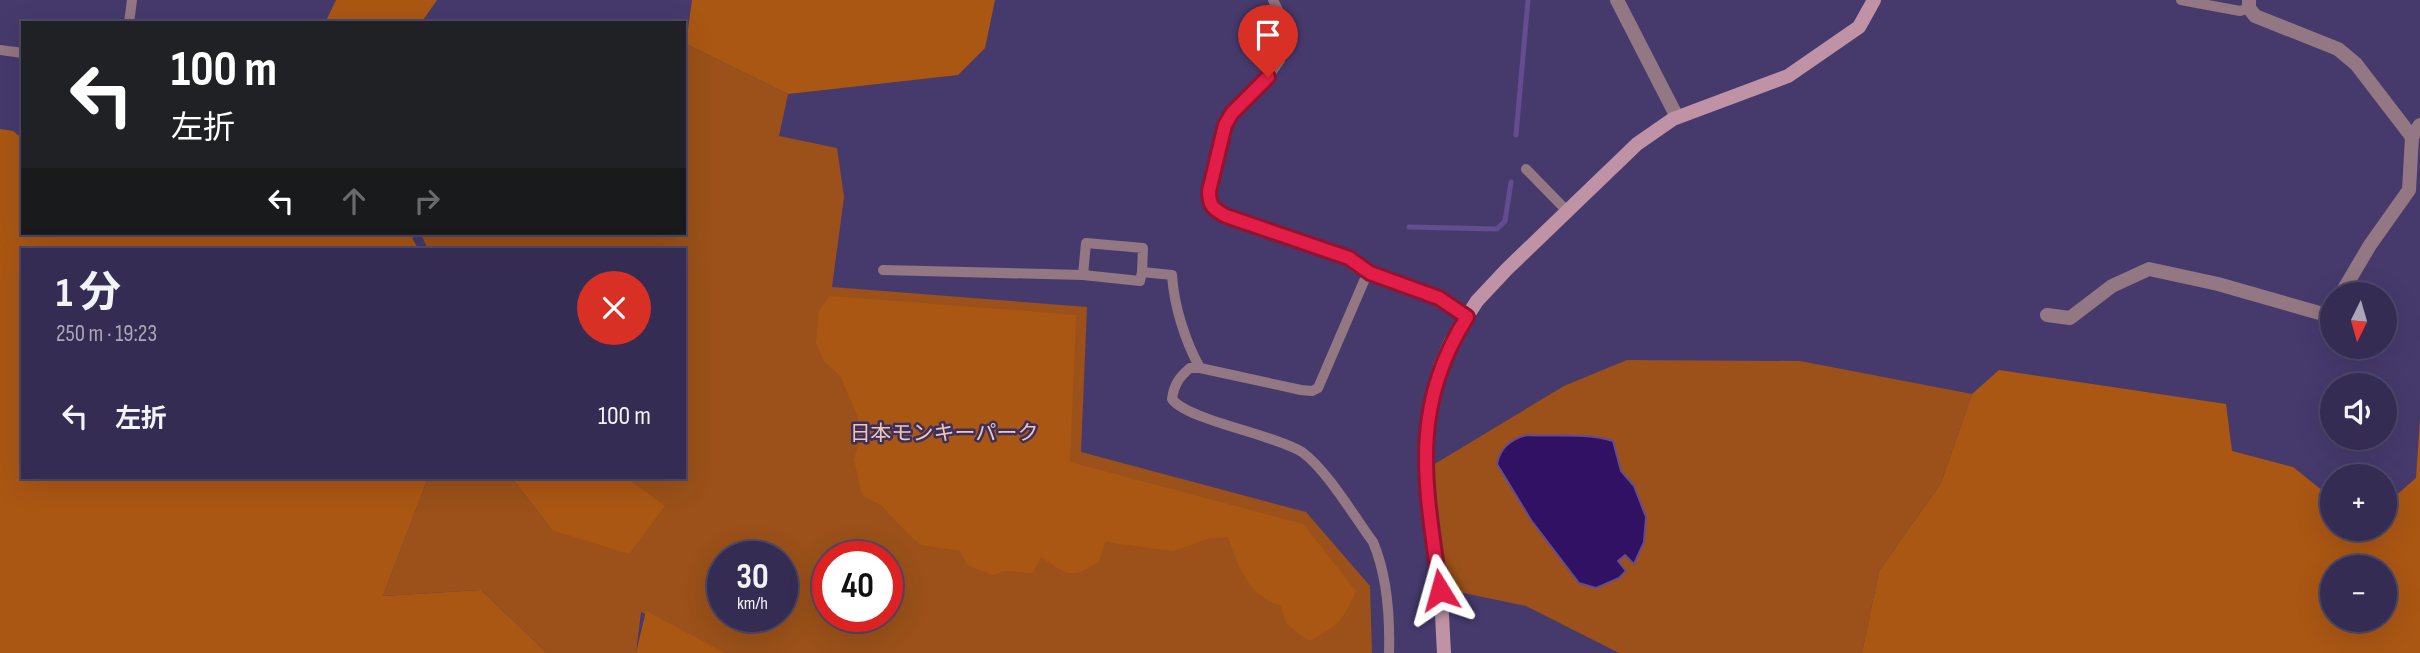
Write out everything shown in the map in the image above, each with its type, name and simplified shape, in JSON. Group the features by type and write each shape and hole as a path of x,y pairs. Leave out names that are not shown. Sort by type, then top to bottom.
{"street":[{"path":"1617,0 1677,117"},
{"path":"1444,653 1441,596 1425,466 1426,432 1440,367 1450,343 1477,301 1637,144 1677,117 1788,76 1858,27 1874,0"},
{"path":"2249,4 2255,16 2338,49 2356,64 2416,131 2409,190 2370,245 2348,282"},
{"path":"2047,315 2070,318 2112,286 2148,269 2218,284 2320,313"}],"lane":[{"path":"129,21 132,0"},
{"path":"1273,0 1282,18 1284,34 1280,60 1268,77 1232,113 1225,125 1209,191 1209,201 1213,209 1226,216 1349,258 1370,273 1439,298 1467,317"},
{"path":"2181,0 2240,11 2249,4"},
{"path":"0,50 21,53"},
{"path":"1526,169 1567,211"},
{"path":"883,270 1083,275 1140,281 1143,248 1086,243 1083,275"},
{"path":"1142,272 1172,275 1176,303 1200,369"},
{"path":"1370,273 1364,281 1318,388 1312,391 1301,390 1190,368 1180,376 1172,398 1177,406 1273,439 1303,453 1320,468 1373,542 1381,568 1389,617 1389,653"}],"green space":[{"path":"336,0 437,0 422,21 326,21"},
{"path":"692,0 995,0 985,48 958,75 788,94 686,44"},
{"name":"日本モンキーパーク","path":"686,44 788,94 779,136 837,148 844,197 832,287 1087,307 1081,452 1306,512 1370,586 1372,653 723,653 641,612 636,653 547,653 481,590 383,596 428,479 513,479 552,530 664,506 628,479 686,479 686,248 427,248 423,235 686,235"},
{"path":"0,129 13,131 21,137 21,235 416,235 412,238 418,248 21,248 21,479 428,479 383,596 481,590 547,653 0,653"},
{"path":"830,296 1076,315 1070,462 1303,524 1356,591 1347,609 1338,622 1309,641 1287,624 1280,605 1269,601 1252,588 1240,569 1228,537 1210,538 1173,551 1105,542 1099,562 1075,573 1064,571 1041,557 1033,573 1005,571 993,575 967,565 960,551 921,545 882,506 862,495 854,459 862,434 857,415 841,377 824,361 816,344 819,310"},
{"path":"1627,360 1800,361 1972,394 1941,483 1879,571 1862,653 1619,653 1526,606 1444,589 1433,465 1564,386"},
{"path":"1999,370 2226,404 2232,451 2293,467 2320,489 2320,541 2397,541 2397,495 2416,478 2420,418 2420,653 1862,653 1879,571 1941,483 1972,394"},
{"path":"513,479 628,479 665,506 629,554 552,530"},
{"path":"646,611 725,653 636,653"}],"shaded area":[{"path":"1527,435 1581,436 1613,441 1621,471 1634,486 1646,517 1644,542 1634,564 1625,555 1618,561 1626,571 1619,578 1596,588 1579,583 1531,520 1497,464 1507,445"}],"waterway":[{"path":"1516,135 1528,0"},
{"path":"1409,227 1497,229 1505,221 1511,182"}],"route":[{"path":"1268,77 1232,113 1225,125 1209,191 1209,201 1213,209 1226,216 1349,258 1370,273 1449,303 1467,317 1450,343 1440,367 1426,432 1425,466 1440,590"}]}
